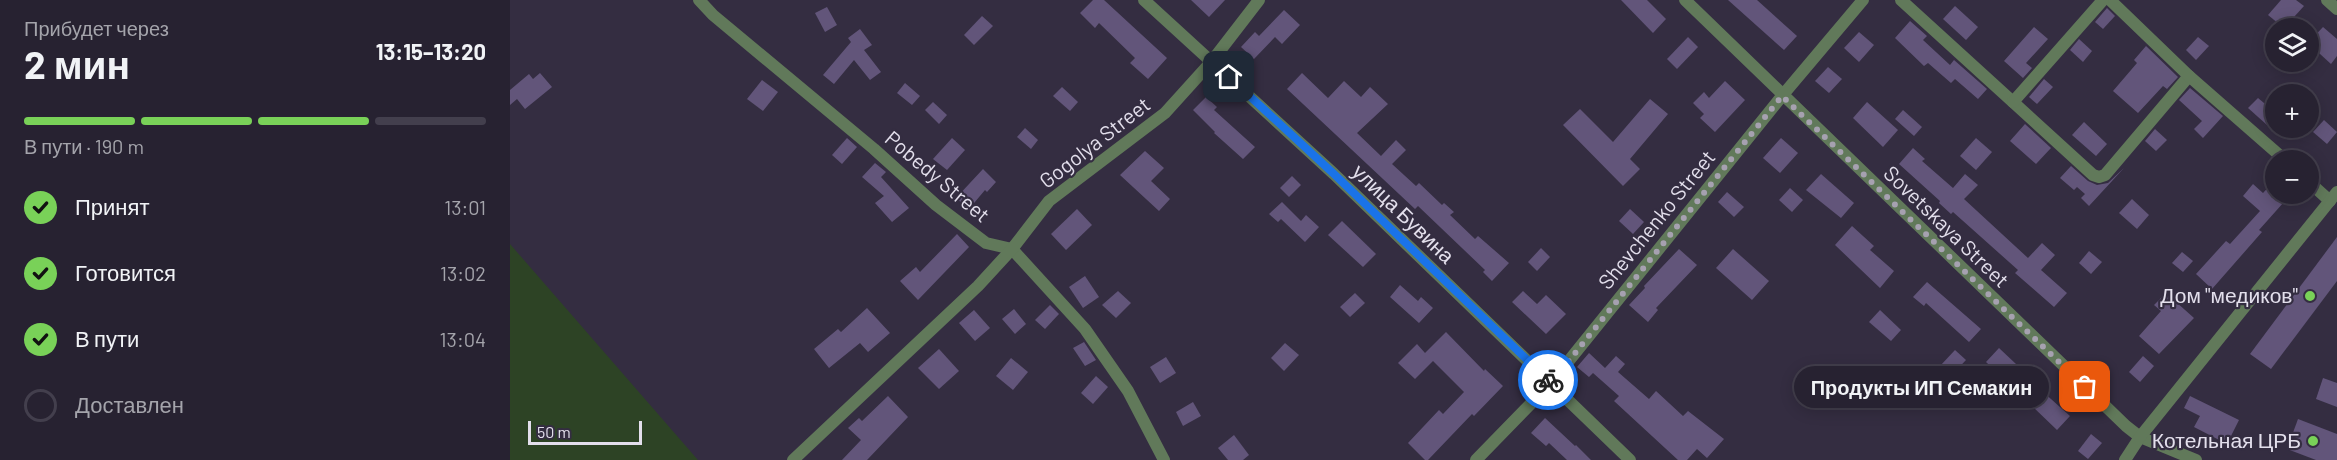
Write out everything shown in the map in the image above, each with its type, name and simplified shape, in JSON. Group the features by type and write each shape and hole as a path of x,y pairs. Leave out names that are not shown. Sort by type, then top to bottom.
{"street":[{"name":"Pobedy Street","path":"699,0 936,205 986,243 1012,249"},
{"name":"улица Бувина","path":"1144,0 1334,174 1630,460"},
{"name":"Gogolya Street","path":"793,460 978,286 1012,249 1048,201 1166,113 1212,61 1259,0"},
{"name":"Sovetskaya Street","path":"1685,0 2110,411 2140,437 2196,460"},
{"name":"Shevchenko Street","path":"1476,460 1551,383 1782,96 1863,0"},
{"path":"1901,0 2093,175 2099,177 2104,175 2189,76"},
{"path":"2013,102 2103,0"},
{"path":"2110,0 2189,76 2274,150"},
{"path":"2327,0 2337,9"},
{"path":"2125,460 2140,437 2334,197 2319,188"},
{"path":"1012,249 1085,329 1128,391 1164,460"}],"green space":[{"path":"510,244 698,460 510,460"}],"building":[{"path":"1093,0 1104,0 1167,58 1148,79 1130,63 1135,58 1099,23 1095,28 1080,13"},
{"path":"1191,0 1225,0 1209,17"},
{"path":"1621,0 1647,0 1666,19 1653,33"},
{"path":"1728,0 1757,0 1797,36 1784,50"},
{"path":"2281,0 2296,0 2304,6 2293,18 2272,18 2268,15"},
{"path":"1955,6 1978,27 1966,40 1943,19"},
{"path":"827,7 837,25 825,32 815,13"},
{"path":"2107,8 2115,16 2103,29 2095,22"},
{"path":"1284,10 1300,25 1282,44 1275,37 1254,59 1241,47 1255,32 1259,36"},
{"path":"982,16 993,26 974,45 964,35"},
{"path":"1910,21 1927,36 1923,40 1950,65 1954,60 1987,89 1978,99 1955,79 1951,83 1928,63 1924,66 1895,38"},
{"path":"2034,27 2048,39 2026,63 2032,68 2023,78 2004,61"},
{"path":"2323,27 2337,39 2337,56 2331,64 2319,53 2319,31"},
{"path":"860,29 872,45 864,50 881,72 870,80 854,60 834,84 823,75 851,42 848,38"},
{"path":"1859,32 1874,45 1859,62 1844,48"},
{"path":"1688,37 1698,47 1677,69 1667,59"},
{"path":"2198,37 2209,46 2196,60 2186,50"},
{"path":"2079,39 2092,51 2083,62 2070,50"},
{"path":"2146,46 2178,77 2167,89 2163,86 2138,113 2113,91 2137,63 2134,60"},
{"path":"1828,67 1842,79 1829,93 1815,81"},
{"path":"540,73 552,87 525,109 517,99 510,105 510,90 529,74 533,79"},
{"path":"1302,73 1328,98 1344,81 1361,97 1370,87 1388,104 1357,133 1381,156 1396,140 1406,150 1392,164 1416,186 1419,183 1442,205 1444,203 1454,212 1450,215 1475,239 1478,236 1509,263 1492,281 1483,272 1485,270 1418,206 1415,209 1287,89"},
{"path":"2044,79 2053,87 2037,104 2029,97"},
{"path":"762,80 778,92 763,111 747,99"},
{"path":"1725,81 1745,100 1715,132 1700,118 1704,114 1693,103 1704,92 1709,98"},
{"path":"905,83 920,96 912,105 897,93"},
{"path":"1062,87 1078,102 1070,111 1053,96"},
{"path":"2190,88 2223,116 2203,138 2194,129 2202,121 2179,100"},
{"path":"1206,97 1217,107 1214,110 1255,147 1243,159 1193,110"},
{"path":"2258,98 2265,104 2265,123 2248,108"},
{"path":"1650,99 1668,114 1630,159 1640,169 1623,186 1563,125 1580,109 1613,142"},
{"path":"933,102 947,115 939,124 925,110"},
{"path":"1867,102 1898,130 1883,147 1853,118"},
{"path":"1903,110 1922,127 1914,136 1895,119"},
{"path":"2324,120 2337,132 2327,144 2319,137 2319,125"},
{"path":"2084,122 2107,144 2096,156 2072,135"},
{"path":"2025,124 2051,148 2036,164 2010,141"},
{"path":"1025,128 1038,140 1031,149 1017,137"},
{"path":"2155,129 2167,140 2156,151 2145,141"},
{"path":"847,138 857,147 842,164 832,155"},
{"path":"952,138 965,150 947,170 933,159"},
{"path":"1781,138 1798,153 1780,173 1763,158"},
{"path":"1976,138 1992,152 1976,170 1960,156"},
{"path":"1913,148 1925,159 1922,161 1953,188 1965,174 1978,185 1964,199 2028,258 2042,243 2055,255 2041,270 2067,293 2054,307 2015,273 2018,270 1953,212 1951,214 1899,164"},
{"path":"1145,151 1164,168 1151,181 1170,199 1159,211 1120,175"},
{"path":"875,163 886,172 881,177 909,208 892,222 875,203 884,196 862,177"},
{"path":"2071,166 2088,181 2097,185 2108,183 2124,168 2089,206 2081,198 2085,194 2077,187 2074,190 2060,178"},
{"path":"983,169 996,182 987,192 985,190 969,209 956,198"},
{"path":"1821,174 1854,203 1841,218 1806,190"},
{"path":"1292,176 1301,185 1289,197 1280,188"},
{"path":"2253,184 2263,193 2265,191 2265,204 2282,204 2259,230 2262,232 2212,289 2196,274 2226,241 2230,244 2260,211 2243,196"},
{"path":"1790,188 1803,200 1792,212 1779,200"},
{"path":"1727,192 1744,207 1734,217 1718,202"},
{"path":"2132,199 2149,215 2137,229 2119,213"},
{"path":"1282,202 1301,221 1306,215 1319,227 1305,242 1281,219 1278,222 1269,214"},
{"path":"1077,209 1092,225 1066,250 1051,234"},
{"path":"1630,209 1644,222 1633,234 1619,221"},
{"path":"1342,221 1376,254 1363,267 1328,235"},
{"path":"1852,226 1874,246 1870,250 1894,271 1880,288 1835,245"},
{"path":"957,234 969,247 918,300 900,281 916,267 920,272"},
{"name":"Дом \"медиков\"","path":"2337,237 2337,281 2271,369 2250,354"},
{"path":"1541,248 1550,257 1537,271 1528,262"},
{"path":"1679,249 1697,265 1656,308 1658,310 1648,322 1629,305"},
{"path":"1733,249 1769,281 1752,300 1716,268"},
{"path":"2089,251 2102,262 2091,274 2079,263"},
{"path":"2182,252 2193,261 2183,272 2172,263"},
{"path":"1085,276 1099,297 1083,308 1069,287"},
{"path":"1927,282 1981,329 1969,342 1926,303 1924,306 1913,297"},
{"path":"1400,285 1418,301 1421,297 1433,308 1419,323 1390,297"},
{"path":"1118,291 1131,303 1116,318 1102,305"},
{"path":"1523,291 1537,304 1546,295 1566,314 1546,334 1512,302"},
{"path":"1355,293 1365,303 1350,317 1340,307"},
{"path":"2166,293 2194,318 2159,354 2139,336 2161,311 2154,305"},
{"path":"1050,305 1059,314 1045,329 1035,320"},
{"path":"867,308 890,333 868,352 860,343 829,368 814,349 838,329 841,332"},
{"path":"1014,309 1026,324 1015,334 1002,319"},
{"path":"974,310 990,328 975,341 959,323"},
{"path":"1880,310 1901,330 1891,341 1869,322"},
{"path":"1446,332 1484,371 1485,369 1503,386 1474,416 1472,414 1428,460 1425,460 1408,443 1439,410 1443,414 1464,392 1433,361 1415,379 1398,363 1417,344 1425,353"},
{"path":"1084,342 1096,360 1085,366 1073,348"},
{"path":"1285,343 1299,355 1284,371 1271,358"},
{"path":"1999,348 2016,364 2014,366 2070,416 2057,430 1986,362"},
{"path":"939,349 959,371 939,389 918,368"},
{"path":"1955,350 1966,360 1951,376 1940,366"},
{"path":"1589,353 1605,368 1616,356 1625,364 1618,372 1649,399 1656,391 1683,416 1688,411 1724,439 1707,458 1697,449 1687,460 1678,460 1614,401 1619,396 1593,373 1589,377 1577,367"},
{"path":"2143,356 2154,366 2140,382 2129,372"},
{"path":"1166,357 1176,373 1160,383 1150,367"},
{"path":"1011,358 1028,372 1013,390 996,376"},
{"path":"1096,376 1108,387 1093,404 1081,393"},
{"path":"2323,378 2337,383 2337,407 2316,399"},
{"path":"888,396 908,417 867,460 842,460 861,440 848,428 859,418 862,421"},
{"path":"2190,396 2239,420 2227,444 2194,427 2200,416 2184,408"},
{"path":"1193,402 1201,416 1183,426 1176,412"},
{"path":"1545,418 1591,460 1567,460 1549,443 1546,446 1531,433"},
{"name":"Котельная ЦРБ","path":"2298,419 2337,434 2337,460 2316,460 2287,449"},
{"path":"2091,434 2102,443 2088,459 2078,451"},
{"path":"1234,435 1249,455 1243,460 1228,460 1218,448"}],"way so far":[{"path":"1548,380 1551,383 1782,96 2085,387"}],"place":[{"name":"Дом \"медиков\"","path":"2310,296"},
{"name":"Продукты ИП Семакин","path":"2085,387"},
{"name":"Котельная ЦРБ","path":"2313,441"}],"route":[{"path":"1229,77 1334,174 1548,380"}]}
